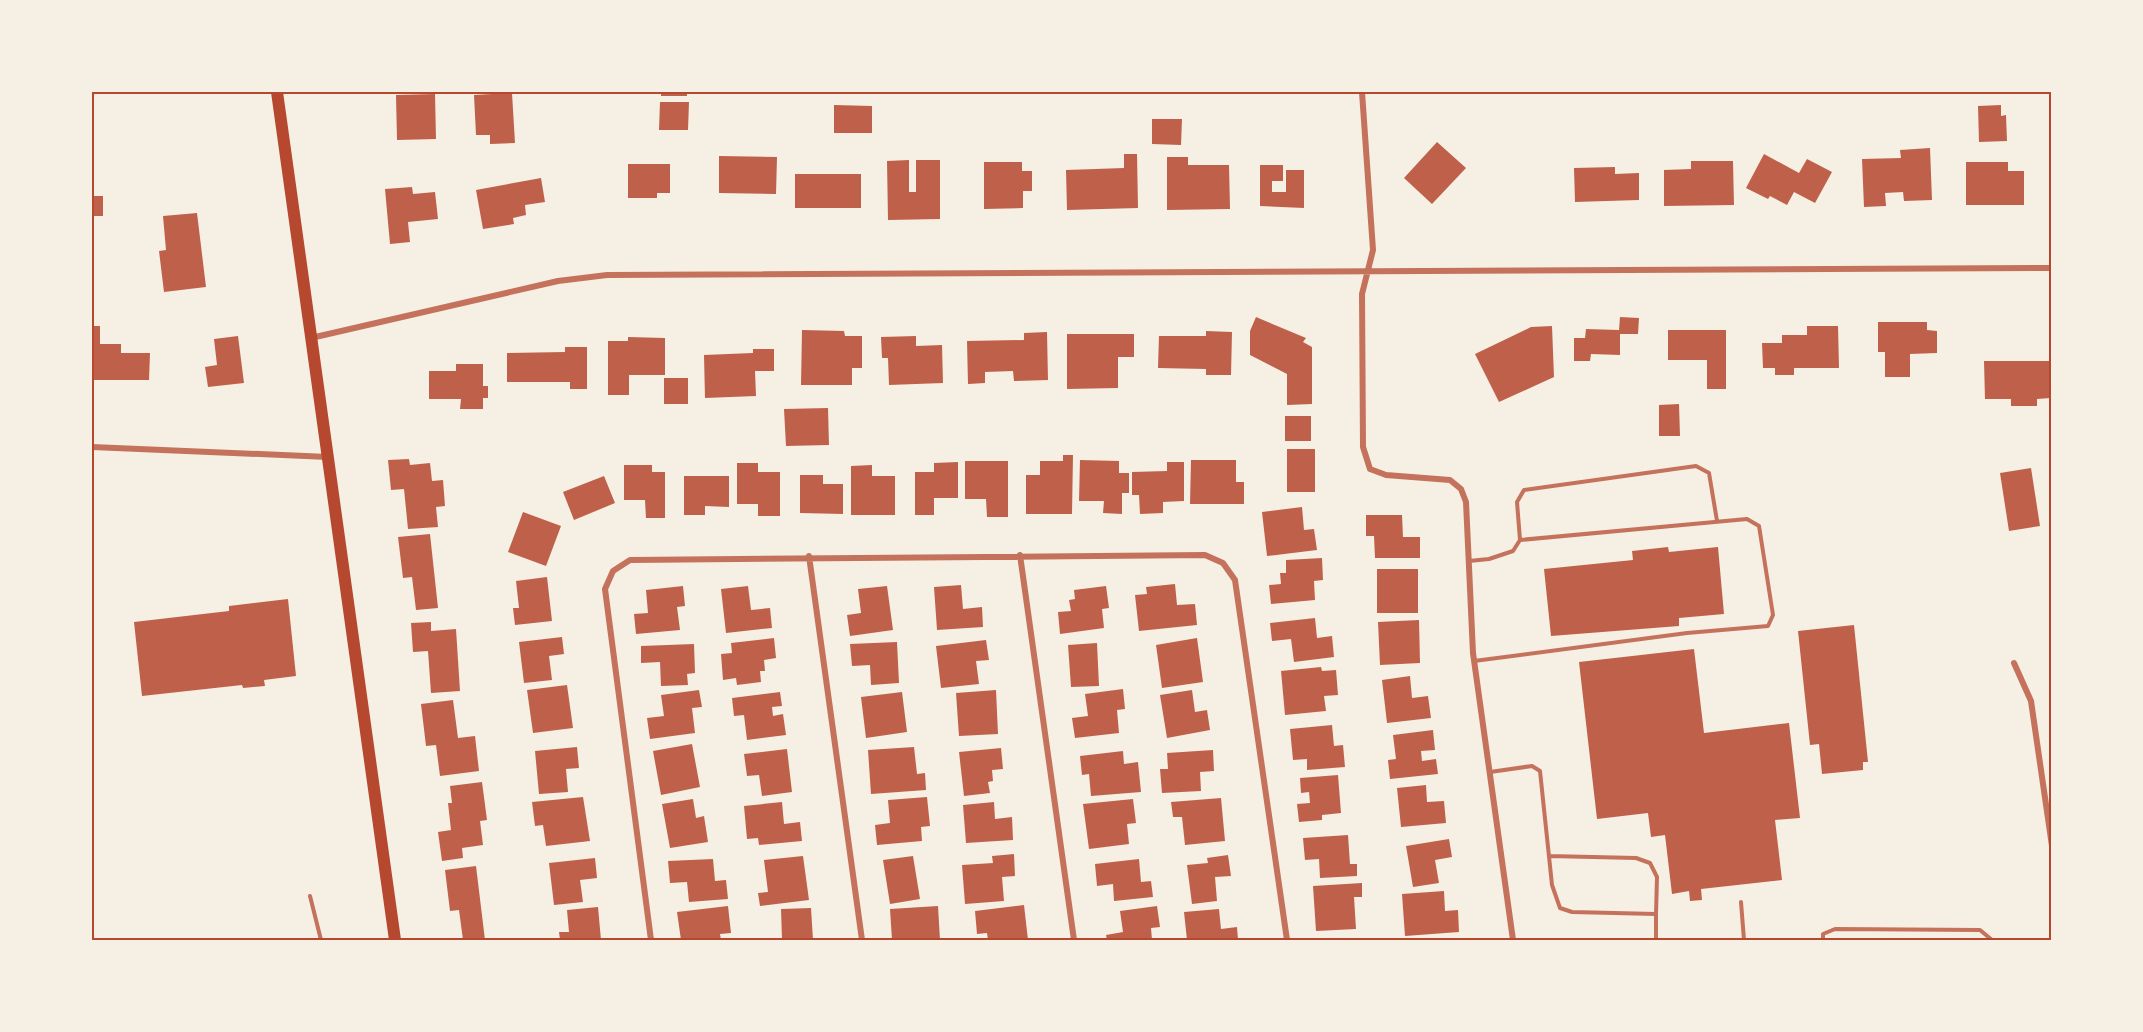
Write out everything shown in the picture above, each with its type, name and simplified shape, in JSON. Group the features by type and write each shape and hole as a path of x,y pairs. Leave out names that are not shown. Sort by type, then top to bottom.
{"main road":[{"path":"277,92 395,940"}],"street":[{"path":"1362,92 1373,250 1362,294 1363,447 1370,469 1386,475 1450,480 1461,489 1466,502 1474,661 1513,940"},
{"path":"311,339 558,280 608,275 2052,268"},
{"path":"92,447 328,457"},
{"path":"1020,555 1074,940"},
{"path":"651,940 605,589 613,571 630,560 809,556 1205,555 1223,563 1235,580 1287,940"},
{"path":"809,556 862,940"},
{"path":"2014,663 2031,701 2052,846"}],"lane":[{"path":"1469,561 1512,552 1520,540 1517,502 1524,490 1696,466 1709,473 1717,521"},
{"path":"1474,661 1687,633 1768,626 1773,615 1759,526 1748,519 1520,540"},
{"path":"1490,772 1532,766 1540,771 1552,885 1560,908 1572,912 1656,914"},
{"path":"1550,856 1636,858 1650,863 1658,877 1656,940"},
{"path":"310,896 321,940"},
{"path":"1741,902 1743,940"},
{"path":"1823,940 1823,934 1835,929 1980,930 1992,940"}],"building":[{"path":"661,92 687,92 687,96 661,96"},
{"path":"512,93 515,143 490,144 490,135 476,135 474,95"},
{"path":"435,94 436,139 397,140 396,95"},
{"path":"660,102 689,102 688,130 659,130"},
{"path":"834,105 872,106 872,133 834,133"},
{"path":"2001,105 2001,116 2006,115 2007,141 1979,142 1978,106"},
{"path":"1152,119 1182,119 1181,145 1152,144"},
{"path":"1437,142 1466,168 1432,204 1404,178"},
{"path":"1930,148 1932,200 1904,201 1903,192 1885,193 1886,206 1864,207 1862,159 1901,158 1900,150"},
{"path":"1124,154 1137,154 1138,208 1067,210 1066,170 1124,168"},
{"path":"1764,154 1799,173 1807,159 1832,172 1815,203 1794,192 1787,205 1770,196 1768,199 1746,188"},
{"path":"719,156 777,157 776,194 719,193"},
{"path":"1167,157 1188,157 1188,165 1229,165 1230,209 1167,210"},
{"path":"909,160 909,192 916,192 916,160 940,160 940,219 888,220 887,161"},
{"path":"1691,161 1733,161 1734,205 1664,206 1664,170 1691,169"},
{"path":"984,162 1022,162 1022,171 1032,171 1032,191 1023,191 1023,208 984,209"},
{"path":"1966,162 2008,162 2008,171 2024,171 2024,205 1966,205"},
{"path":"628,164 670,164 670,193 657,193 657,198 628,198"},
{"path":"1260,165 1283,165 1283,181 1272,181 1272,192 1286,192 1286,170 1304,170 1304,208 1260,206"},
{"path":"1615,167 1615,174 1639,173 1639,200 1575,202 1574,168"},
{"path":"795,174 861,174 861,208 795,208"},
{"path":"541,178 545,202 525,205 526,215 513,218 514,224 483,229 476,190"},
{"path":"412,187 413,194 435,192 438,219 408,222 410,242 390,244 385,189"},
{"path":"92,196 103,196 103,216 92,216"},
{"path":"197,213 206,287 164,292 159,251 166,250 163,216"},
{"path":"1256,317 1306,338 1303,342 1312,347 1312,404 1287,405 1287,374 1250,355 1250,331"},
{"path":"1620,317 1639,318 1638,334 1620,334 1620,355 1591,354 1590,361 1574,361 1574,338 1585,338 1586,329 1619,330"},
{"path":"1878,322 1927,322 1927,330 1937,331 1937,353 1910,354 1910,377 1885,377 1885,352 1878,352"},
{"path":"92,326 100,326 100,344 121,344 121,353 150,353 149,380 92,380"},
{"path":"1552,326 1554,377 1499,402 1475,354 1531,327"},
{"path":"1807,326 1838,326 1839,368 1794,368 1794,375 1775,375 1775,368 1763,368 1762,343 1782,343 1782,335 1807,335"},
{"path":"802,330 844,331 845,336 862,336 862,368 852,368 852,385 801,385"},
{"path":"1668,330 1726,330 1726,389 1707,389 1707,360 1668,360"},
{"path":"1206,331 1232,332 1231,375 1206,375 1206,369 1158,368 1159,336 1206,336"},
{"path":"1047,332 1048,380 1014,381 1013,371 985,372 985,383 968,384 967,341 1024,340 1024,333"},
{"path":"1067,334 1134,334 1134,357 1118,357 1118,388 1067,389"},
{"path":"238,336 244,383 208,387 205,367 217,365 214,339"},
{"path":"916,336 916,346 942,345 943,383 889,385 888,358 882,358 881,337"},
{"path":"628,337 665,338 665,375 629,375 629,395 608,395 608,341 628,341"},
{"path":"565,347 587,347 587,389 570,389 570,382 507,382 507,353 565,352"},
{"path":"753,349 774,349 774,371 755,371 756,396 705,398 704,355 753,353"},
{"path":"1984,361 2050,361 2051,398 2037,399 2037,406 2011,406 2011,399 1985,399"},
{"path":"456,364 483,364 483,386 488,386 488,398 483,398 483,409 460,409 461,399 429,399 429,371 456,371"},
{"path":"664,378 688,378 688,404 664,404"},
{"path":"1679,404 1680,436 1659,436 1659,405"},
{"path":"828,408 829,445 786,446 784,409"},
{"path":"1285,416 1311,416 1311,441 1285,441"},
{"path":"1287,449 1315,449 1315,492 1287,492"},
{"path":"1063,455 1073,455 1072,514 1026,514 1026,475 1040,475 1040,461 1063,461"},
{"path":"409,459 410,465 430,463 432,481 443,480 445,506 436,507 438,527 408,529 404,489 391,490 388,460"},
{"path":"1080,460 1119,461 1119,473 1129,473 1129,493 1122,493 1122,514 1103,513 1104,501 1079,501"},
{"path":"1191,460 1236,460 1236,482 1244,482 1244,504 1190,504"},
{"path":"965,461 1008,461 1008,517 987,517 986,499 965,499"},
{"path":"958,462 958,498 934,498 934,515 915,515 915,472 934,472 934,463"},
{"path":"1167,462 1184,462 1184,501 1163,502 1163,513 1140,514 1139,495 1132,495 1132,472 1167,471"},
{"path":"737,463 758,463 758,472 780,472 780,516 758,516 758,504 737,504"},
{"path":"624,465 652,465 652,472 665,472 665,518 646,518 645,500 624,500"},
{"path":"872,465 872,476 895,476 895,515 851,515 851,466"},
{"path":"2031,468 2040,526 2009,531 2000,473"},
{"path":"800,475 823,475 823,484 843,484 843,514 800,513"},
{"path":"604,476 615,503 574,520 563,492"},
{"path":"684,476 729,476 729,507 705,506 705,515 684,515"},
{"path":"1302,507 1304,530 1314,529 1317,550 1267,556 1262,512"},
{"path":"523,512 561,526 546,566 508,552"},
{"path":"1366,515 1402,515 1403,537 1420,537 1420,558 1375,558 1374,536 1366,536"},
{"path":"430,534 438,608 416,610 412,577 403,578 398,537"},
{"path":"1668,547 1669,552 1718,547 1724,614 1679,618 1679,626 1551,636 1544,569 1633,560 1632,551"},
{"path":"1322,558 1323,580 1314,581 1315,600 1271,604 1269,585 1281,584 1280,573 1286,573 1286,560"},
{"path":"1377,569 1418,569 1418,613 1377,613"},
{"path":"547,577 552,621 515,625 513,608 519,608 516,581"},
{"path":"1175,584 1177,605 1195,604 1197,625 1139,631 1135,595 1147,594 1146,587"},
{"path":"961,585 963,609 982,607 983,627 937,630 934,587"},
{"path":"683,586 685,606 677,607 680,630 636,634 634,614 648,613 646,590"},
{"path":"748,586 751,610 770,608 772,628 726,633 721,589"},
{"path":"887,586 893,630 850,636 847,615 861,613 858,589"},
{"path":"1106,586 1109,608 1102,609 1104,628 1060,634 1058,612 1071,611 1069,600 1075,599 1074,590"},
{"path":"288,599 296,676 264,680 265,686 243,688 242,685 142,696 134,622 229,611 229,606"},
{"path":"1315,618 1317,638 1332,636 1334,657 1294,662 1291,639 1272,641 1270,623"},
{"path":"1419,620 1420,663 1380,665 1378,622"},
{"path":"431,622 431,631 456,629 460,691 431,693 428,651 413,652 411,623"},
{"path":"1854,625 1868,762 1863,762 1863,770 1822,774 1819,744 1810,745 1798,631"},
{"path":"562,637 564,654 549,656 552,680 524,683 519,642"},
{"path":"774,638 776,658 764,660 765,671 760,671 761,682 737,685 736,678 723,680 721,654 732,653 731,643"},
{"path":"1197,638 1203,682 1162,688 1156,645"},
{"path":"986,640 989,660 976,661 979,684 941,688 936,646"},
{"path":"897,642 899,683 871,685 870,665 852,666 850,644"},
{"path":"1097,643 1099,686 1071,687 1068,645"},
{"path":"694,644 695,673 687,674 688,685 661,686 660,662 641,663 641,646"},
{"path":"1694,649 1704,733 1789,723 1800,818 1775,820 1782,880 1701,889 1702,900 1690,901 1689,891 1672,894 1665,835 1651,837 1648,813 1597,819 1579,662"},
{"path":"1321,667 1322,671 1336,670 1338,695 1324,696 1326,711 1285,715 1281,671"},
{"path":"1410,676 1412,698 1428,696 1431,718 1387,723 1382,680"},
{"path":"567,685 573,728 533,733 527,690"},
{"path":"1123,689 1125,709 1117,710 1119,733 1075,738 1072,718 1088,716 1085,694"},
{"path":"699,690 702,707 692,708 695,733 650,739 647,718 664,716 661,695"},
{"path":"996,690 998,734 959,736 956,693"},
{"path":"1192,690 1195,712 1207,710 1210,730 1167,738 1160,695"},
{"path":"780,692 782,706 772,707 773,716 783,714 786,735 747,740 744,715 734,716 732,698"},
{"path":"902,692 907,732 866,738 861,697"},
{"path":"453,700 458,738 475,736 479,771 440,776 436,745 426,746 421,704"},
{"path":"1332,725 1334,746 1343,745 1345,767 1307,770 1307,759 1293,760 1290,729"},
{"path":"1433,730 1435,750 1421,751 1422,761 1436,759 1438,774 1390,779 1388,760 1396,759 1393,735"},
{"path":"692,744 700,787 661,795 653,751"},
{"path":"577,747 579,768 566,769 568,792 539,794 535,751"},
{"path":"914,747 917,774 925,773 926,790 871,794 868,750"},
{"path":"1001,748 1003,769 992,770 993,781 988,782 990,793 964,796 959,752"},
{"path":"787,749 792,792 762,796 759,775 747,776 744,754"},
{"path":"1213,750 1214,771 1200,772 1201,791 1162,793 1160,769 1168,769 1167,753"},
{"path":"1123,751 1124,764 1138,762 1141,792 1091,796 1089,774 1082,775 1080,756"},
{"path":"1338,775 1341,813 1322,815 1322,820 1299,822 1297,804 1310,803 1309,792 1301,793 1300,778"},
{"path":"482,782 487,820 480,821 483,845 462,848 463,858 442,861 438,832 451,830 448,803 452,803 450,786"},
{"path":"1426,785 1427,802 1444,801 1446,823 1401,827 1397,788"},
{"path":"583,797 590,841 546,846 543,825 535,826 532,802"},
{"path":"927,797 930,826 921,827 922,841 877,845 875,825 890,823 888,800"},
{"path":"1221,798 1225,841 1185,845 1182,817 1173,817 1171,802"},
{"path":"693,799 696,818 704,816 708,842 670,848 662,804"},
{"path":"1133,799 1136,823 1127,824 1129,844 1089,849 1083,804"},
{"path":"782,802 784,824 800,822 802,841 759,845 758,838 747,839 744,806"},
{"path":"994,802 995,819 1012,817 1013,840 966,843 963,805"},
{"path":"1348,835 1350,864 1357,864 1357,876 1320,878 1319,859 1305,860 1303,838"},
{"path":"1449,839 1452,857 1435,860 1439,883 1413,887 1406,846"},
{"path":"1014,854 1015,876 1002,877 1004,901 965,904 962,865 993,863 992,856"},
{"path":"1228,855 1231,876 1215,877 1217,901 1192,904 1187,865 1208,863 1207,858"},
{"path":"803,856 809,900 760,906 758,893 768,892 764,860"},
{"path":"913,856 920,899 890,904 883,860"},
{"path":"595,858 597,878 580,880 583,902 554,905 549,863"},
{"path":"713,859 715,881 726,880 728,899 689,902 687,882 670,883 668,861"},
{"path":"1139,859 1141,882 1151,881 1153,897 1114,901 1113,884 1097,886 1095,864"},
{"path":"476,866 485,940 463,940 459,910 450,911 445,870"},
{"path":"1362,883 1362,897 1354,897 1356,929 1316,931 1313,886"},
{"path":"1444,891 1445,911 1458,910 1459,932 1405,936 1402,894"},
{"path":"1024,905 1028,940 988,940 987,933 977,934 975,911"},
{"path":"728,906 731,933 720,934 721,940 681,940 677,912"},
{"path":"938,906 940,940 892,940 890,909"},
{"path":"1157,906 1160,927 1151,928 1152,940 1107,940 1106,935 1123,932 1120,911"},
{"path":"598,907 601,940 560,940 559,932 569,932 567,910"},
{"path":"811,908 813,940 782,940 781,909"},
{"path":"1219,909 1221,929 1237,927 1238,940 1187,940 1184,912"}]}
